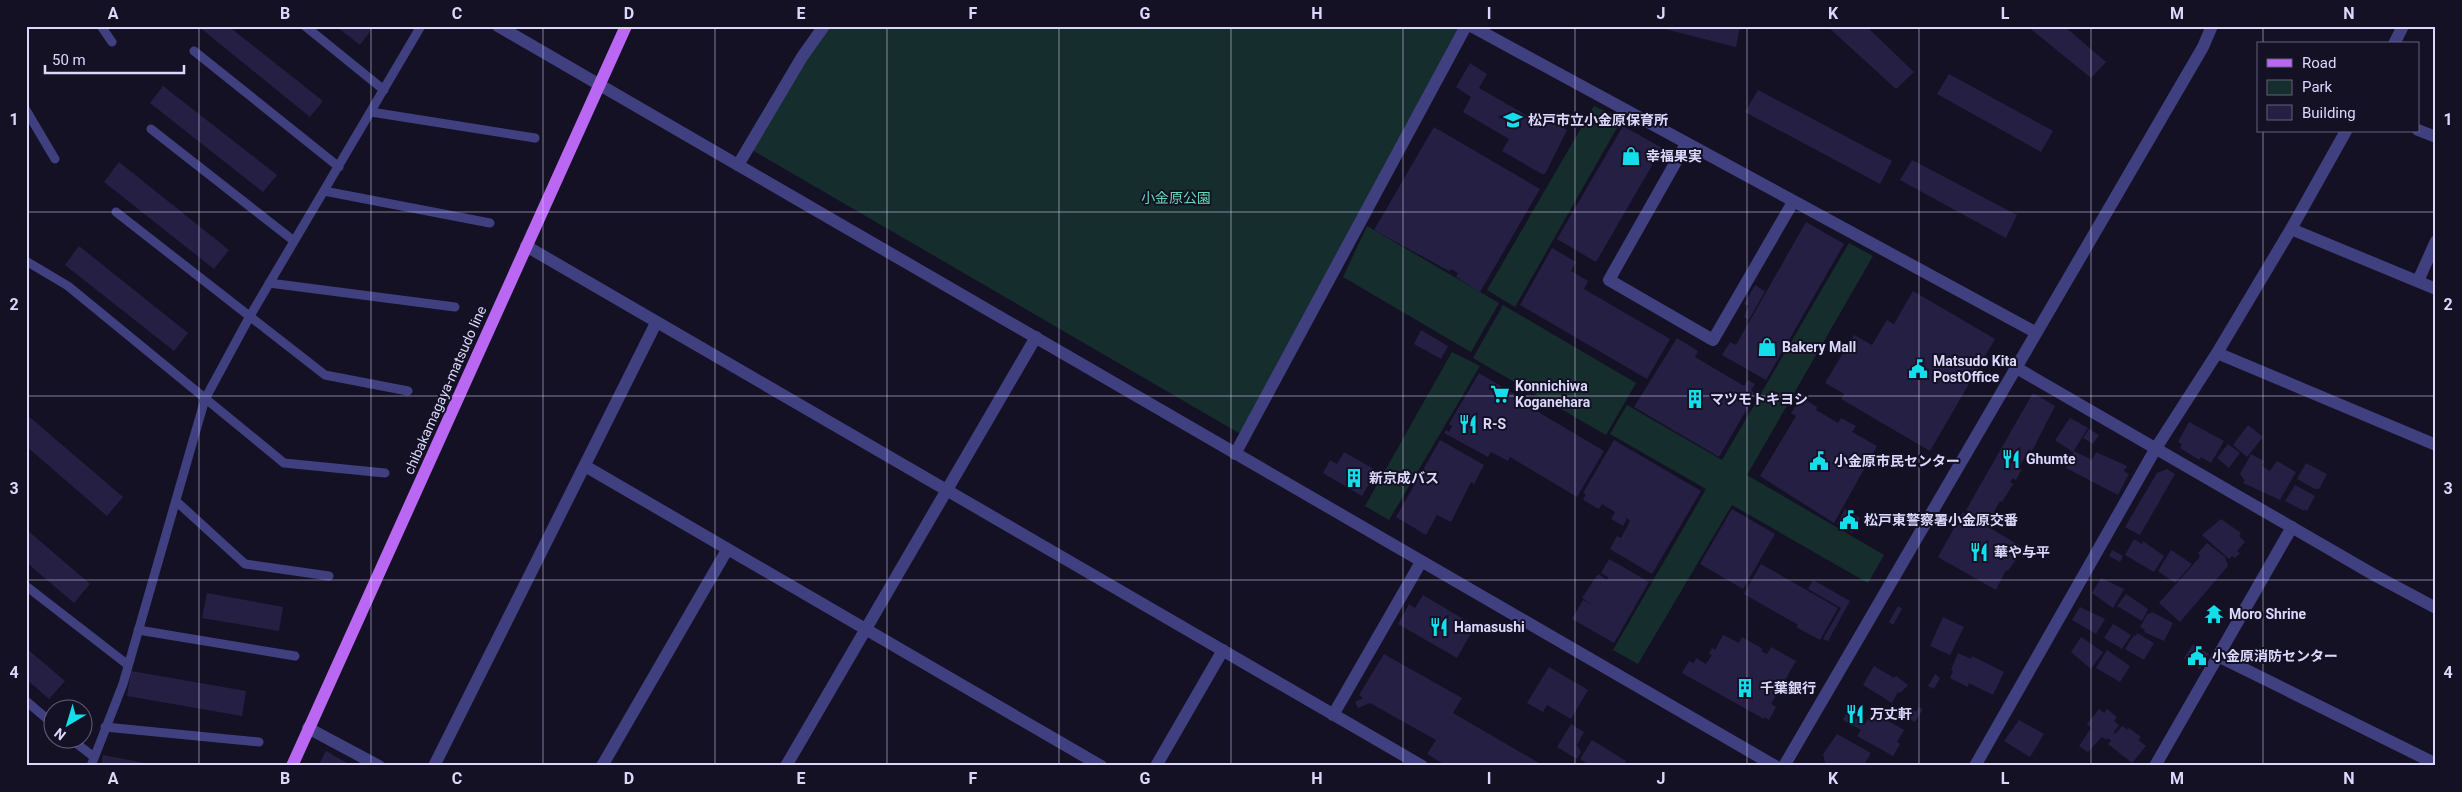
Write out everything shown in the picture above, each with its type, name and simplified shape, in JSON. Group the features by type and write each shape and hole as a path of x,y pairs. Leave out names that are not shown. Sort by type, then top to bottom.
{"main road":[{"name":"chibakamagaya-matsudo line","path":"292,766 626,26"}],"street":[{"path":"498,26 1775,766"},
{"path":"738,165 802,57 824,26"},
{"path":"1234,454 1466,26"},
{"path":"1471,26 2035,332"},
{"path":"1784,766 2035,332 2203,47 2212,26"},
{"path":"2395,42 2404,26"},
{"path":"2420,131 2436,137"},
{"path":"1975,766 2156,448 2217,353 2292,229 2345,132"},
{"path":"1686,144 1609,280 1713,340 1793,202"},
{"path":"2292,229 2436,289"},
{"path":"2418,281 2436,241"},
{"path":"526,246 1422,766"},
{"path":"434,766 656,322"},
{"path":"786,766 1036,337"},
{"path":"2217,353 2436,446"},
{"path":"2015,367 2404,593 2436,608"},
{"path":"585,466 1101,766"},
{"path":"2155,766 2292,528"},
{"path":"602,766 727,550"},
{"path":"1333,715 1421,562"},
{"path":"1156,766 1223,650"},
{"path":"2218,656 2436,764"},
{"path":"308,728 379,766"}],"lane":[{"path":"101,26 112,42"},
{"path":"305,26 384,90"},
{"path":"81,750 92,762 128,665 205,398 269,283 421,26"},
{"path":"194,51 338,167"},
{"path":"26,110 55,159"},
{"path":"371,112 535,138"},
{"path":"151,129 294,241"},
{"path":"324,191 490,223"},
{"path":"116,212 325,375 408,391"},
{"path":"26,261 68,286 284,463 385,473"},
{"path":"269,283 455,307"},
{"path":"176,501 245,564 329,576"},
{"path":"26,586 128,665"},
{"path":"138,630 295,656"},
{"path":"26,701 42,715"},
{"path":"105,728 259,742"}],"green space":[{"name":"小金原公園","path":"824,26 1466,26 1244,436 747,147"},
{"path":"1594,106 1622,119 1515,307 1487,290"},
{"path":"1367,226 1499,303 1471,352 1343,277"},
{"path":"1849,243 1873,256 1747,475 1884,555 1868,583 1732,505 1638,664 1613,650 1706,489 1610,434 1627,405 1722,460"},
{"path":"1503,305 1636,383 1606,435 1473,358"},
{"path":"1452,352 1480,366 1389,520 1365,506"}],"building":[{"path":"198,26 228,26 323,101 310,117"},
{"path":"336,26 374,26 360,45"},
{"path":"1653,26 1740,26 1736,47"},
{"path":"1827,26 1866,26 1914,72 1896,89"},
{"path":"2027,26 2064,26 2106,62 2091,78"},
{"path":"1470,63 1487,74 1479,88 1531,118 1535,112 1567,130 1545,174 1502,151 1509,139 1463,112 1471,97 1456,87"},
{"path":"1949,74 2053,131 2041,152 1937,94"},
{"path":"163,86 277,175 263,192 150,103"},
{"path":"1758,90 1892,161 1880,184 1745,112"},
{"path":"1623,126 1662,148 1596,262 1557,239"},
{"path":"1434,127 1540,189 1480,292 1456,277 1458,273 1451,269 1449,271 1374,230"},
{"path":"1912,160 2017,215 2006,238 1900,180"},
{"path":"119,162 229,250 214,269 104,182"},
{"path":"1806,222 1844,244 1766,380 1722,355 1730,342 1736,345"},
{"path":"79,246 188,333 174,351 65,265"},
{"path":"1552,248 1576,262 1571,271 1588,281 1584,289 1670,339 1647,379 1520,305"},
{"path":"1755,285 1765,291 1749,320 1744,317 1749,306 1744,304"},
{"path":"1913,291 1995,339 1930,451 1841,399 1844,394 1825,383 1854,335 1872,345 1887,320 1894,324"},
{"path":"1421,330 1448,346 1441,359 1414,344"},
{"name":"マツモトキヨシ","path":"1677,338 1698,351 1695,357 1744,386 1748,380 1755,384 1751,390 1754,393 1748,407 1719,457 1634,407"},
{"path":"1479,373 1521,398 1520,401 1604,451 1577,497 1510,457 1508,461 1491,452 1488,457 1444,433 1446,430 1449,432 1452,426 1449,424"},
{"path":"2033,393 2055,406 2032,451 2029,449 2019,468 2022,469 2016,480 2013,478 2010,482 2013,484 2002,502 2000,501 1994,512 1997,513 1991,522 1988,519 1987,522 1966,510"},
{"name":"小金原市民センター","path":"1801,397 1817,407 1816,410 1838,423 1841,418 1856,426 1852,432 1877,446 1834,523 1760,476 1796,416 1791,413"},
{"path":"26,414 123,497 107,516 26,446"},
{"path":"2070,418 2088,428 2073,452 2055,440"},
{"path":"2189,422 2224,441 2211,463 2201,457 2199,460 2180,448 2182,444 2178,442"},
{"path":"2248,425 2263,437 2247,457 2233,445"},
{"path":"2089,429 2099,435 2093,444 2083,438"},
{"path":"1440,440 1484,465 1474,484 1471,482 1451,522 1437,515 1426,535 1396,517"},
{"path":"1614,440 1701,491 1652,574 1610,549 1617,536 1621,538 1630,521 1627,518 1623,526 1611,519 1615,512 1602,504 1599,509 1583,500 1586,494 1583,493"},
{"path":"2228,444 2240,453 2229,468 2217,458"},
{"path":"2074,451 2092,460 2096,452 2127,466 2124,471 2129,474 2118,495 2066,468"},
{"name":"新京成バス","path":"1344,452 1379,472 1372,485 1369,484 1362,496 1323,473 1330,460 1337,464"},
{"path":"2251,454 2264,461 2262,466 2270,471 2277,461 2296,472 2280,500 2243,483 2245,481 2240,474"},
{"path":"2306,463 2327,474 2319,489 2315,489 2297,479"},
{"path":"2167,469 2175,474 2140,535 2125,527 2157,473"},
{"path":"2295,485 2315,496 2307,511 2285,501"},
{"path":"1732,509 1775,534 1743,589 1700,564"},
{"path":"1845,509 1860,518 1852,533 1837,524"},
{"path":"1963,512 2024,548 2008,571 2006,570 1996,590 1938,557"},
{"path":"1866,515 1874,520 1870,526 1863,521"},
{"path":"2221,519 2241,533 2239,536 2245,542 2237,551 2240,553 2235,558 2232,556 2229,559 2202,535"},
{"path":"26,529 90,584 74,603 26,562"},
{"path":"2134,539 2142,544 2143,541 2164,556 2154,572 2125,555"},
{"path":"2207,543 2225,557 2228,566 2180,622 2159,603 2199,558 2200,555 2198,553"},
{"path":"2112,550 2123,556 2120,562 2109,556"},
{"path":"2171,550 2192,564 2175,583 2158,571"},
{"path":"1609,559 1649,582 1614,643 1572,619 1583,600 1592,605 1582,598 1598,574 1607,580 1608,577 1601,573"},
{"path":"1761,564 1838,608 1820,640 1744,594"},
{"path":"2101,578 2124,589 2113,608 2092,593"},
{"path":"1813,580 1850,601 1828,641 1823,639 1841,608 1808,589"},
{"path":"207,593 283,607 279,631 202,618"},
{"path":"2126,594 2148,609 2142,621 2117,606"},
{"path":"1423,595 1475,626 1457,658 1398,624 1409,604 1415,608"},
{"path":"1898,606 1902,609 1893,625 1889,622"},
{"path":"2080,607 2105,619 2096,634 2072,620"},
{"path":"2152,612 2173,623 2164,641 2144,632 2145,630 2140,627 2148,613"},
{"path":"1943,617 1964,627 1950,655 1930,646"},
{"path":"2113,624 2131,635 2122,649 2104,638"},
{"path":"2137,633 2154,643 2144,660 2125,649"},
{"name":"千葉銀行","path":"1723,635 1739,643 1742,637 1763,649 1761,651 1767,654 1771,647 1796,661 1771,704 1776,707 1769,720 1682,673 1689,661 1694,663 1696,658 1706,664 1712,655 1709,654 1712,648 1715,650"},
{"path":"2081,637 2103,652 2091,669 2071,652"},
{"path":"2193,644 2209,654 2200,669 2184,658"},
{"path":"26,648 65,681 49,699 26,679"},
{"path":"2107,650 2130,666 2120,682 2096,668"},
{"path":"1958,653 1971,659 1972,656 2004,672 1993,695 1969,683 1968,687 1950,678"},
{"path":"1384,654 1462,698 1453,713 1539,763 1537,766 1447,766 1427,754 1436,740 1370,703 1358,708 1355,702 1363,698 1359,695"},
{"path":"1874,666 1894,678 1896,676 1908,685 1900,693 1898,692 1892,703 1863,685"},
{"path":"1549,667 1588,690 1571,719 1547,705 1543,712 1527,703"},
{"path":"131,671 246,691 242,716 127,696"},
{"path":"1935,674 1940,678 1934,689 1928,686"},
{"path":"1919,707 1923,709 1915,722 1908,718 1913,710 1916,712"},
{"path":"2099,709 2104,713 2107,709 2117,717 2114,721 2119,725 2114,732 2115,734 2122,726 2128,730 2129,728 2141,737 2138,740 2146,746 2132,763 2108,744 2111,741 2108,738 2107,740 2102,737 2088,752 2079,746 2091,728 2087,724"},
{"path":"1848,711 1862,719 1861,722 1865,724 1870,715 1872,716 1874,713 1904,730 1897,742 1900,744 1893,756 1857,736 1861,730 1843,720"},
{"path":"2019,720 2044,734 2030,757 2004,741"},
{"path":"1571,724 1584,732 1577,745 1581,752 1577,759 1557,747"},
{"path":"1837,734 1871,753 1863,766 1826,766 1823,754"},
{"path":"1592,740 1626,761 1624,766 1591,766 1580,759"},
{"path":"326,751 352,766 318,766"},
{"path":"103,755 155,765 155,766 101,766"}],"place":[{"name":"松戸市立小金原保育所","path":"1513,120"},
{"name":"幸福果実","path":"1631,156"},
{"name":"Bakery Mall","path":"1767,347"},
{"name":"Matsudo Kita PostOffice","path":"1918,369"},
{"name":"Konnichiwa Koganehara","path":"1500,394"},
{"name":"マツモトキヨシ","path":"1695,399"},
{"name":"R-S","path":"1468,424"},
{"name":"Ghumte","path":"2011,459"},
{"name":"小金原市民センター","path":"1819,461"},
{"name":"新京成バス","path":"1354,478"},
{"name":"松戸東警察署小金原交番","path":"1849,520"},
{"name":"華や与平","path":"1979,552"},
{"name":"Moro Shrine","path":"2214,614"},
{"name":"Hamasushi","path":"1439,627"},
{"name":"小金原消防センター","path":"2197,656"},
{"name":"千葉銀行","path":"1745,688"},
{"name":"万丈軒","path":"1855,714"}]}
